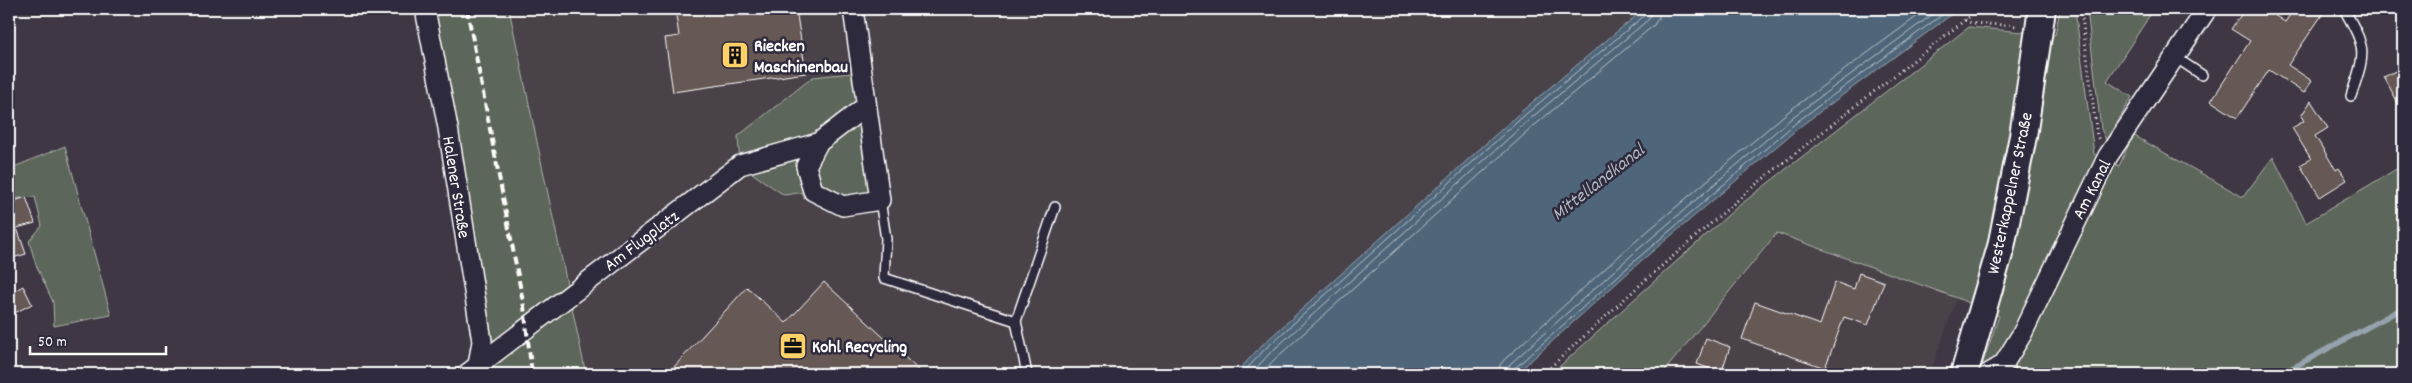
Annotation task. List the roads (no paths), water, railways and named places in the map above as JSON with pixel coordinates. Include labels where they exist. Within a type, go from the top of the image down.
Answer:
[{"type":"main road","name":"Westerkappelner Straße","points":[[1972,374],[2001,247],[2023,136],[2034,16]]},
{"type":"street","name":"Halener Straße","points":[[426,9],[448,128],[482,342],[474,371]]},
{"type":"street","points":[[853,9],[880,200]]},
{"type":"street","name":"Am Kanal","points":[[1972,374],[2003,365],[2022,334],[2108,156],[2207,9]]},
{"type":"street","name":"Am Flugplatz","points":[[474,371],[740,165],[818,143],[866,106]]},
{"type":"street","name":"Am Flugplatz","points":[[818,143],[806,166],[813,191],[843,206],[880,200]]},
{"type":"lane","points":[[2344,9],[2361,39],[2363,61],[2351,96]]},
{"type":"lane","points":[[2175,57],[2202,75]]},
{"type":"lane","points":[[880,200],[886,239],[884,278],[1016,321]]},
{"type":"lane","points":[[1027,374],[1016,321],[1055,207]]},
{"type":"water","name":"Mittellandkanal","points":[[1644,9],[1959,9],[1802,125],[1641,261],[1516,374],[1235,374],[1261,346],[1523,110]]},
{"type":"waterway","points":[[2281,374],[2403,308]]},
{"type":"railway","points":[[467,9],[524,307],[532,374]]},
{"type":"place","name":"Riecken Maschinenbau","points":[[735,55]]},
{"type":"place","name":"Kohl Recycling","points":[[793,346]]}]
